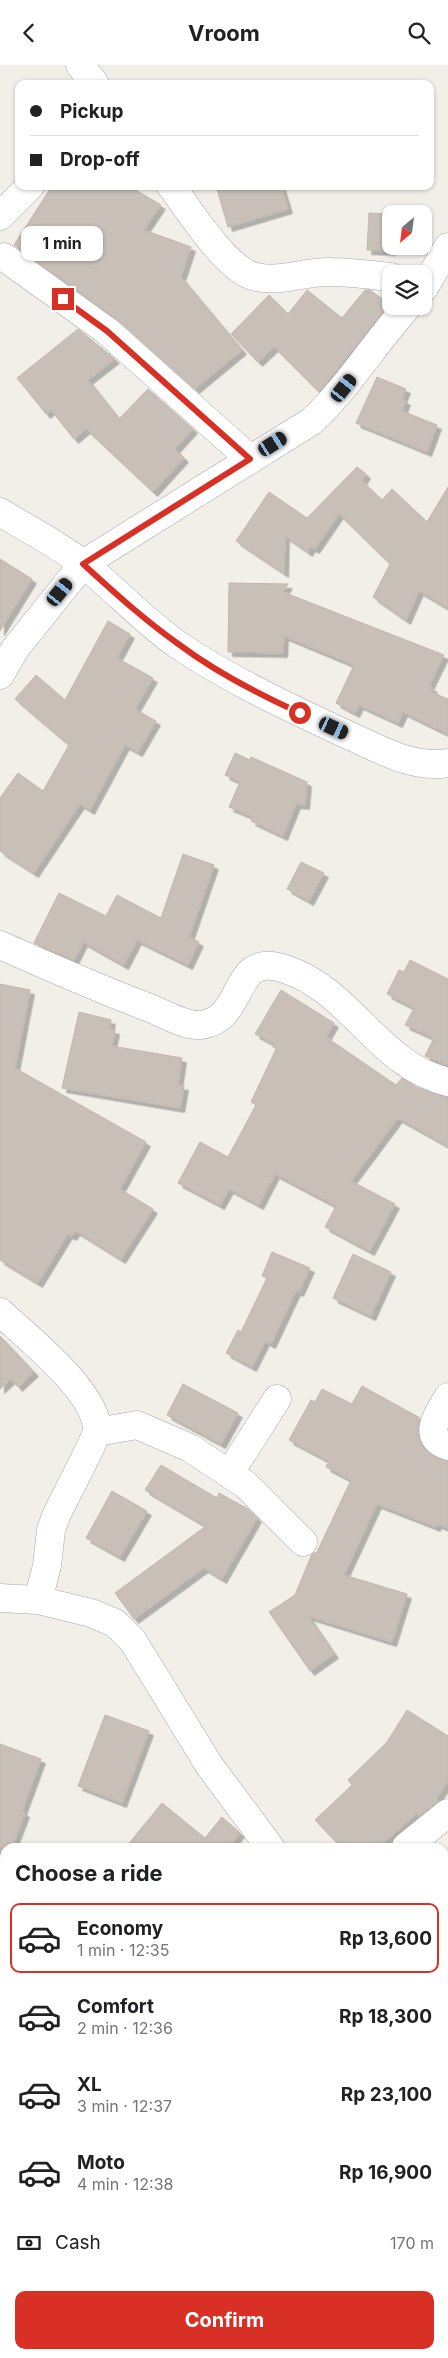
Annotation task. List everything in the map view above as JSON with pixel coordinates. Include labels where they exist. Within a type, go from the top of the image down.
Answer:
[{"type":"street","points":[[80,65],[92,80]]},
{"type":"street","points":[[0,216],[26,190]]},
{"type":"street","points":[[175,190],[222,252],[249,274],[267,280],[298,274],[330,272],[382,276]]},
{"type":"street","points":[[432,273],[448,247]]},
{"type":"street","points":[[4,257],[107,331],[250,459]]},
{"type":"street","points":[[0,675],[15,649],[83,564],[312,421],[335,399],[387,329],[400,315]]},
{"type":"street","points":[[0,512],[83,564],[127,605],[178,644],[224,673],[284,705],[400,759],[435,765],[448,763]]},
{"type":"street","points":[[0,945],[78,980],[198,1025],[220,1019],[227,1011],[246,975],[252,969],[266,966],[284,968],[308,980],[335,998],[376,1040],[402,1061],[420,1071],[448,1082]]},
{"type":"street","points":[[0,1312],[58,1366],[79,1390],[94,1411],[97,1432],[53,1523],[47,1566],[38,1600]]},
{"type":"street","points":[[448,1397],[433,1426],[434,1437],[438,1443],[448,1447]]},
{"type":"street","points":[[229,1474],[277,1399]]},
{"type":"street","points":[[97,1432],[137,1425],[190,1448],[246,1485],[303,1542]]},
{"type":"street","points":[[0,1598],[38,1600],[90,1613],[115,1623],[133,1641],[209,1765],[267,1843]]},
{"type":"street","points":[[411,1843],[448,1813]]},
{"type":"building","points":[[49,190],[136,190],[161,205],[144,230],[191,247],[181,277],[242,350],[195,389],[117,319],[14,245]]},
{"type":"building","points":[[217,190],[282,190],[288,209],[228,227]]},
{"type":"building","points":[[369,213],[382,214],[382,251],[367,250]]},
{"type":"building","points":[[307,290],[342,318],[365,290],[370,290],[382,299],[382,313],[319,392],[274,347],[258,362],[231,334],[269,295],[288,314]]},
{"type":"building","points":[[78,329],[115,359],[88,380],[119,419],[148,389],[193,429],[175,449],[184,458],[153,492],[86,429],[74,439],[51,410],[46,414],[17,378]]},
{"type":"building","points":[[377,377],[406,389],[402,399],[406,401],[402,411],[437,425],[427,452],[356,423]]},
{"type":"building","points":[[357,467],[366,474],[362,481],[382,500],[392,489],[427,522],[448,487],[448,608],[419,591],[406,620],[373,597],[390,564],[339,514],[315,549],[311,547],[308,552],[285,536],[284,573],[236,541],[269,492],[307,518]]},
{"type":"building","points":[[0,559],[32,579],[0,631]]},
{"type":"building","points":[[229,583],[288,584],[283,592],[444,655],[429,686],[433,688],[431,692],[448,699],[448,734],[403,712],[398,723],[359,705],[355,713],[336,703],[354,665],[284,636],[283,653],[228,652]]},
{"type":"building","points":[[108,621],[130,634],[117,658],[153,678],[135,709],[156,721],[138,752],[125,745],[90,810],[80,804],[34,873],[0,851],[0,798],[18,773],[43,791],[69,745],[15,699],[36,675],[65,700]]},
{"type":"building","points":[[235,753],[250,760],[251,757],[307,782],[305,805],[296,804],[283,836],[251,821],[253,817],[229,807],[240,782],[225,775]]},
{"type":"building","points":[[183,854],[214,865],[189,937],[199,942],[188,965],[137,940],[124,965],[83,942],[74,960],[34,943],[59,893],[106,916],[117,895],[161,918]]},
{"type":"building","points":[[301,862],[324,873],[309,901],[287,889]]},
{"type":"building","points":[[410,960],[448,979],[448,1065],[425,1056],[434,1038],[405,1025],[414,1008],[387,994],[399,970],[404,972]]},
{"type":"building","points":[[0,984],[30,990],[15,1068],[146,1142],[120,1189],[153,1209],[121,1259],[76,1231],[72,1236],[68,1234],[38,1283],[0,1260]]},
{"type":"building","points":[[281,990],[334,1023],[326,1037],[396,1085],[402,1078],[418,1088],[448,1097],[448,1146],[398,1118],[351,1181],[395,1204],[370,1251],[325,1227],[336,1206],[275,1174],[259,1205],[229,1189],[220,1205],[178,1183],[200,1142],[228,1157],[256,1105],[251,1102],[276,1049],[273,1047],[274,1044],[255,1034]]},
{"type":"building","points":[[79,1012],[111,1020],[109,1029],[115,1030],[112,1046],[182,1058],[178,1085],[184,1086],[180,1108],[62,1088]]},
{"type":"building","points":[[272,1252],[310,1268],[299,1292],[296,1291],[271,1344],[265,1341],[252,1367],[226,1353],[238,1330],[241,1332],[267,1278],[262,1276]]},
{"type":"building","points":[[353,1254],[391,1272],[371,1316],[333,1298]]},
{"type":"building","points":[[0,1336],[34,1372],[18,1387],[11,1379],[0,1389]]},
{"type":"building","points":[[183,1384],[238,1413],[221,1444],[167,1415]]},
{"type":"building","points":[[362,1386],[420,1418],[418,1435],[423,1447],[433,1456],[448,1461],[448,1528],[437,1524],[436,1527],[377,1504],[344,1575],[407,1594],[392,1642],[308,1616],[334,1654],[310,1671],[269,1612],[295,1595],[312,1554],[317,1552],[351,1480],[326,1467],[329,1461],[289,1440],[311,1400],[315,1402],[322,1389],[352,1404]]},
{"type":"building","points":[[161,1465],[217,1498],[219,1493],[248,1509],[257,1518],[222,1579],[204,1568],[134,1619],[115,1593],[206,1526],[145,1490]]},
{"type":"building","points":[[112,1491],[147,1511],[120,1557],[86,1538]]},
{"type":"building","points":[[407,1710],[448,1736],[448,1781],[437,1798],[439,1800],[419,1816],[416,1814],[383,1843],[337,1843],[315,1820],[352,1785],[348,1780],[387,1742]]},
{"type":"building","points":[[105,1715],[149,1731],[122,1803],[78,1786]]},
{"type":"building","points":[[0,1744],[41,1759],[22,1811],[25,1813],[14,1843],[0,1843]]},
{"type":"building","points":[[162,1803],[205,1838],[222,1817],[240,1833],[232,1843],[129,1843]]},
{"type":"route","points":[[63,299],[107,331],[155,372],[250,459],[83,564],[127,605],[178,644],[224,673],[300,713]]}]
